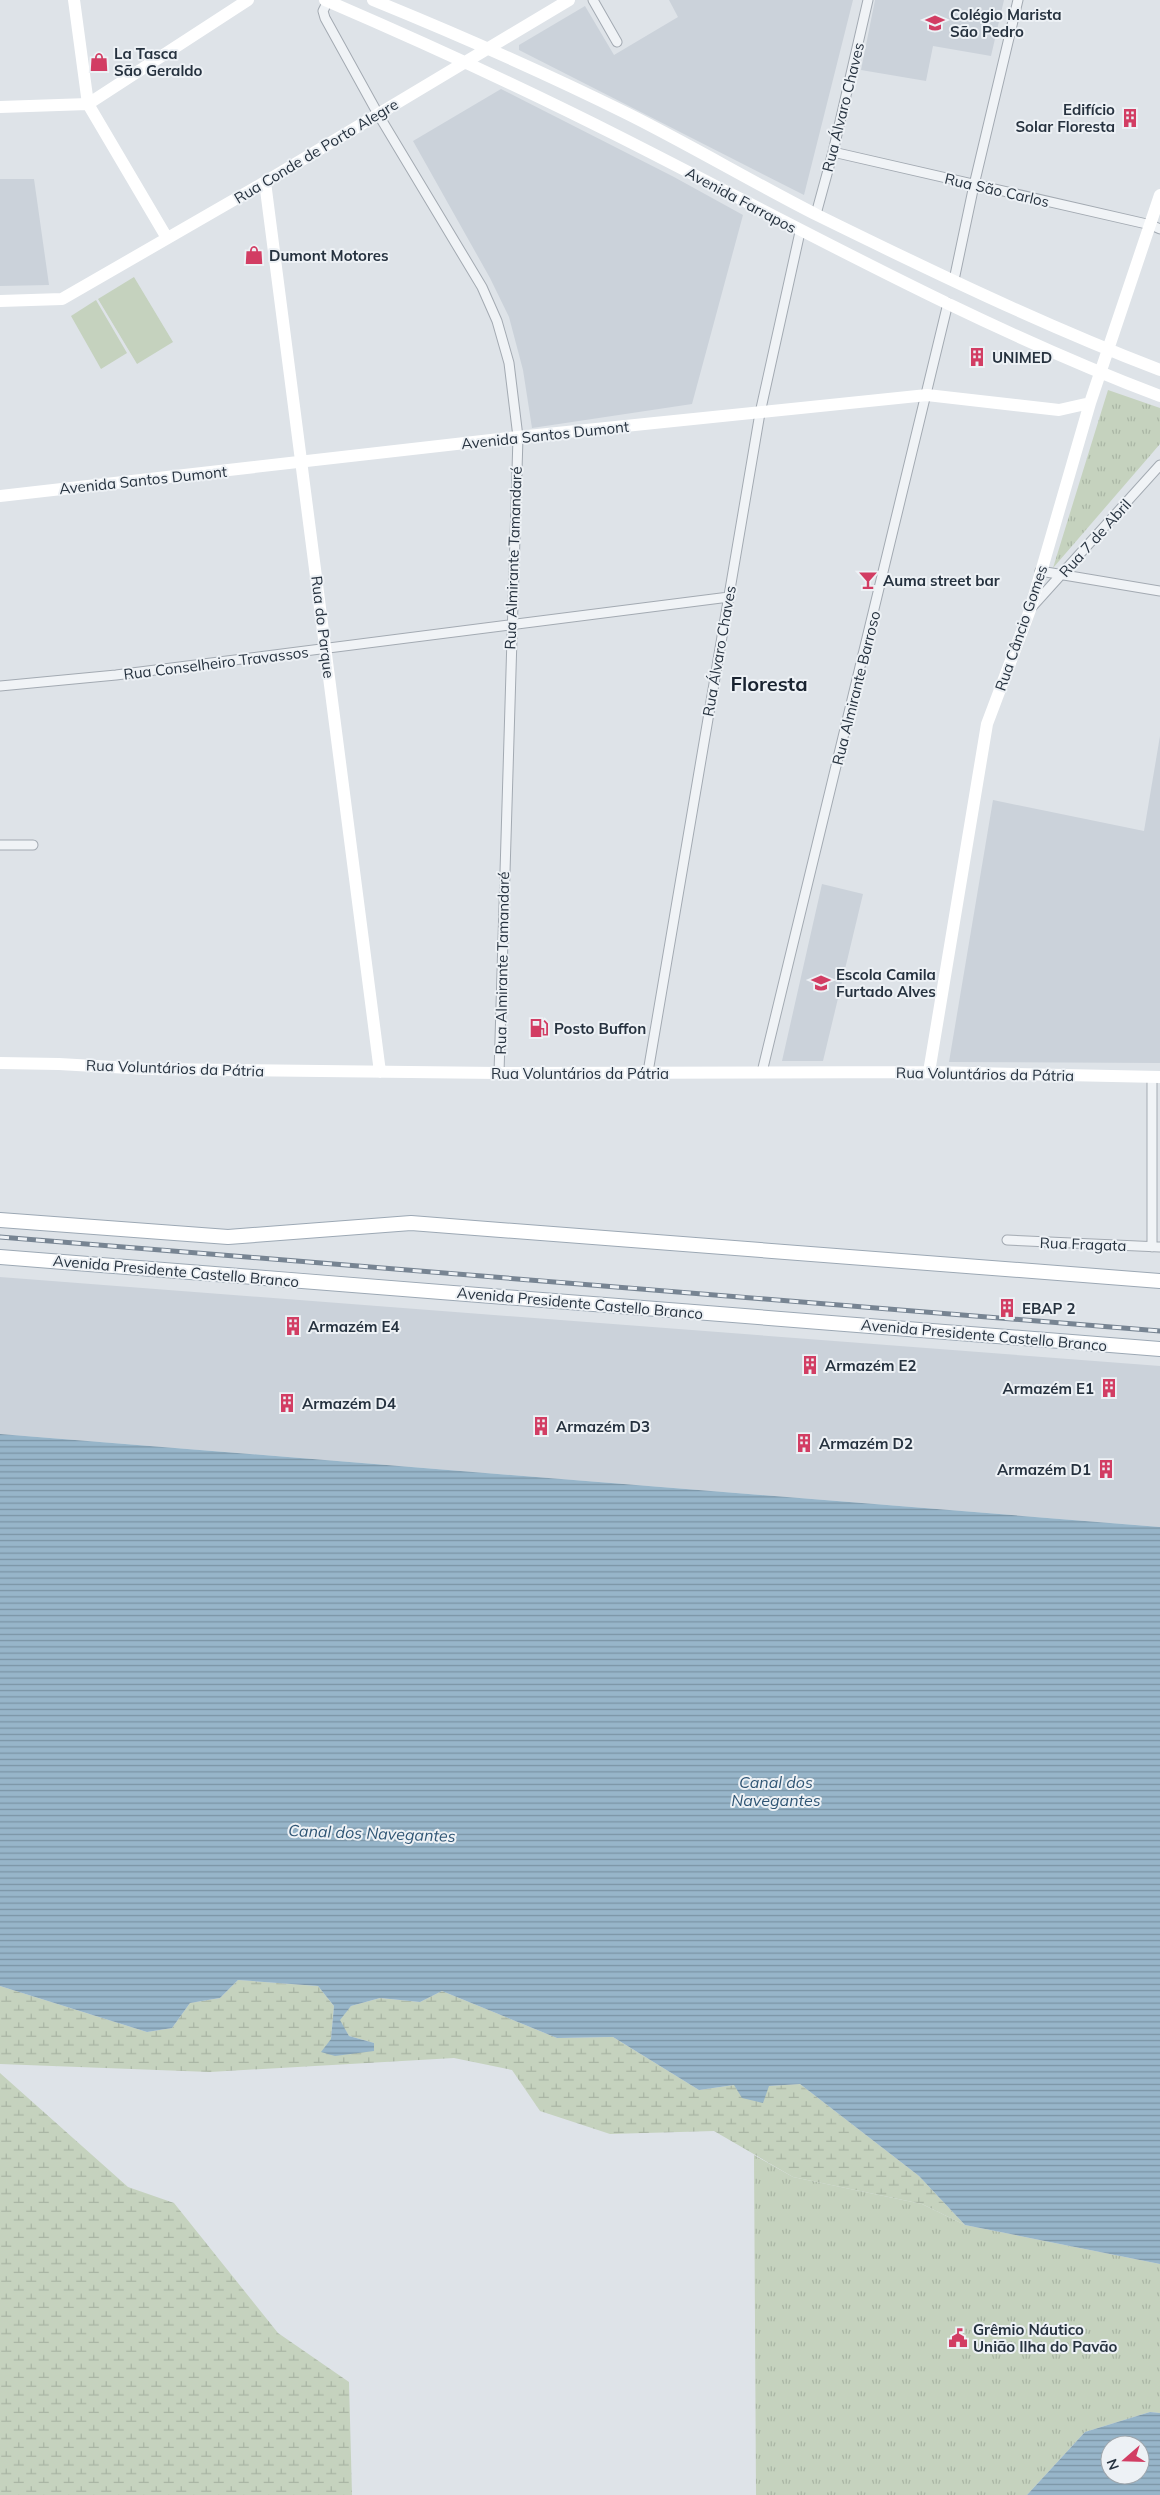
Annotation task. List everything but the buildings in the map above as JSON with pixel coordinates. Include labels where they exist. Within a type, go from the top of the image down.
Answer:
[{"type":"main road","points":[[0,1220],[228,1238],[411,1223],[1160,1281]]},
{"type":"main road","name":"Avenida Presidente Castello Branco","points":[[0,1257],[1160,1349]]},
{"type":"street","points":[[74,0],[88,104],[168,238]]},
{"type":"street","points":[[0,107],[88,104],[248,0]]},
{"type":"street","name":"Avenida Farrapos","points":[[373,0],[486,48],[628,114],[816,214],[954,280],[1110,350],[1160,370]]},
{"type":"street","name":"Rua Conde de Porto Alegre","points":[[0,301],[62,299],[265,182],[569,0]]},
{"type":"street","points":[[593,0],[617,42]]},
{"type":"street","name":"Rua Álvaro Chaves","points":[[816,214],[833,152],[868,0]]},
{"type":"street","points":[[954,280],[974,185],[1018,0]]},
{"type":"street","name":"Avenida Farrapos","points":[[326,1],[464,62],[619,137],[800,232],[948,303],[1100,374],[1160,396]]},
{"type":"street","name":"Rua Almirante Tamandaré","points":[[326,1],[323,11],[324,18],[378,114],[482,287],[497,320],[509,363],[518,437],[510,626],[499,1073]]},
{"type":"street","name":"Rua São Carlos","points":[[833,152],[1156,227]]},
{"type":"street","name":"Rua do Parque","points":[[265,182],[380,1072]]},
{"type":"street","name":"Rua Câncio Gomes","points":[[929,1072],[987,724],[1030,610],[1090,403],[1156,227],[1160,195]]},
{"type":"street","name":"Rua Álvaro Chaves","points":[[648,1072],[760,413],[800,232]]},
{"type":"street","name":"Rua Almirante Barroso","points":[[762,1072],[948,303]]},
{"type":"street","name":"Avenida Santos Dumont","points":[[0,496],[518,437],[927,395],[1059,410],[1090,403]]},
{"type":"street","name":"Rua 7 de Abril","points":[[1030,610],[1160,465]]},
{"type":"street","points":[[1040,571],[1160,591]]},
{"type":"street","name":"Rua Conselheiro Travassos","points":[[0,686],[61,682],[729,597]]},
{"type":"street","points":[[0,845],[33,845]]},
{"type":"street","name":"Rua Voluntários da Pátria","points":[[0,1063],[59,1064],[147,1070],[499,1073],[929,1072],[1156,1078]]},
{"type":"street","points":[[1156,1078],[1156,1247]]},
{"type":"street","name":"Rua Fragata","points":[[1007,1240],[1156,1247]]},
{"type":"shaded area","points":[[669,0],[853,0],[804,195],[519,50],[519,45],[585,6],[614,55],[678,17]]},
{"type":"shaded area","name":"Colégio Marista São Pedro","points":[[875,0],[1004,0],[991,56],[933,46],[926,81],[861,70]]},
{"type":"shaded area","points":[[501,89],[674,177],[743,215],[692,404],[532,428],[523,370],[509,317],[490,278],[413,141]]},
{"type":"shaded area","points":[[0,179],[34,179],[49,285],[0,286]]},
{"type":"shaded area","points":[[1160,736],[1160,1063],[949,1062],[993,800],[1144,831]]},
{"type":"shaded area","name":"Escola Camila Furtado Alves","points":[[822,884],[863,894],[823,1061],[782,1061]]},
{"type":"shaded area","points":[[0,1277],[1160,1366],[1160,1527],[0,1434]]},
{"type":"green space","points":[[134,277],[173,342],[137,364],[98,299]]},
{"type":"green space","points":[[96,300],[127,353],[101,369],[71,316]]},
{"type":"green space","points":[[1108,390],[1160,408],[1160,444],[1053,568]]},
{"type":"green space","points":[[238,1980],[318,1986],[334,2006],[331,2039],[374,2043],[349,2036],[339,2020],[351,2006],[380,1998],[420,2002],[442,1991],[557,2038],[613,2037],[699,2090],[734,2085],[769,2086],[800,2084],[919,2176],[965,2225],[922,2204],[793,2177],[714,2131],[610,2134],[540,2111],[512,2070],[454,2058],[210,2072],[0,2064],[0,1986],[147,2032],[172,2028],[190,2003],[220,1998]]},
{"type":"green space","points":[[0,2073],[128,2187],[174,2203],[278,2333],[349,2382],[352,2495],[0,2495]]},
{"type":"green space","name":"Grêmio Náutico União Ilha do Pavão","points":[[754,2155],[793,2177],[922,2204],[965,2225],[1160,2264],[1160,2413],[1150,2412],[1085,2432],[1027,2495],[756,2495]]},
{"type":"water","name":"Canal dos Navegantes","points":[[0,1434],[1160,1527],[1160,2264],[965,2225],[919,2176],[800,2084],[769,2086],[763,2103],[742,2098],[734,2085],[699,2090],[613,2037],[557,2038],[442,1991],[420,2002],[380,1998],[351,2006],[340,2020],[349,2036],[374,2043],[374,2051],[335,2056],[321,2052],[331,2039],[334,2006],[318,1986],[238,1980],[220,1998],[190,2003],[172,2028],[147,2032],[0,1986]]},
{"type":"water","points":[[1150,2412],[1160,2413],[1160,2495],[1027,2495],[1085,2432]]},
{"type":"railway","points":[[0,1237],[1160,1331]]},
{"type":"place","name":"Colégio Marista São Pedro","points":[[935,23]]},
{"type":"place","name":"La Tasca São Geraldo","points":[[99,62]]},
{"type":"place","name":"Edifício Solar Floresta","points":[[1130,118]]},
{"type":"place","name":"Dumont Motores","points":[[254,255]]},
{"type":"place","name":"UNIMED","points":[[977,357]]},
{"type":"place","name":"Auma street bar","points":[[868,580]]},
{"type":"place","name":"Escola Camila Furtado Alves","points":[[821,983]]},
{"type":"place","name":"Posto Buffon","points":[[539,1028]]},
{"type":"place","name":"EBAP 2","points":[[1007,1308]]},
{"type":"place","name":"Armazém E4","points":[[293,1326]]},
{"type":"place","name":"Armazém E2","points":[[810,1365]]},
{"type":"place","name":"Armazém E1","points":[[1109,1388]]},
{"type":"place","name":"Armazém D4","points":[[287,1403]]},
{"type":"place","name":"Armazém D3","points":[[541,1426]]},
{"type":"place","name":"Armazém D2","points":[[804,1443]]},
{"type":"place","name":"Armazém D1","points":[[1106,1469]]},
{"type":"place","name":"Grêmio Náutico União Ilha do Pavão","points":[[958,2338]]},
{"type":"district","name":"Floresta","points":[[769,683]]}]
